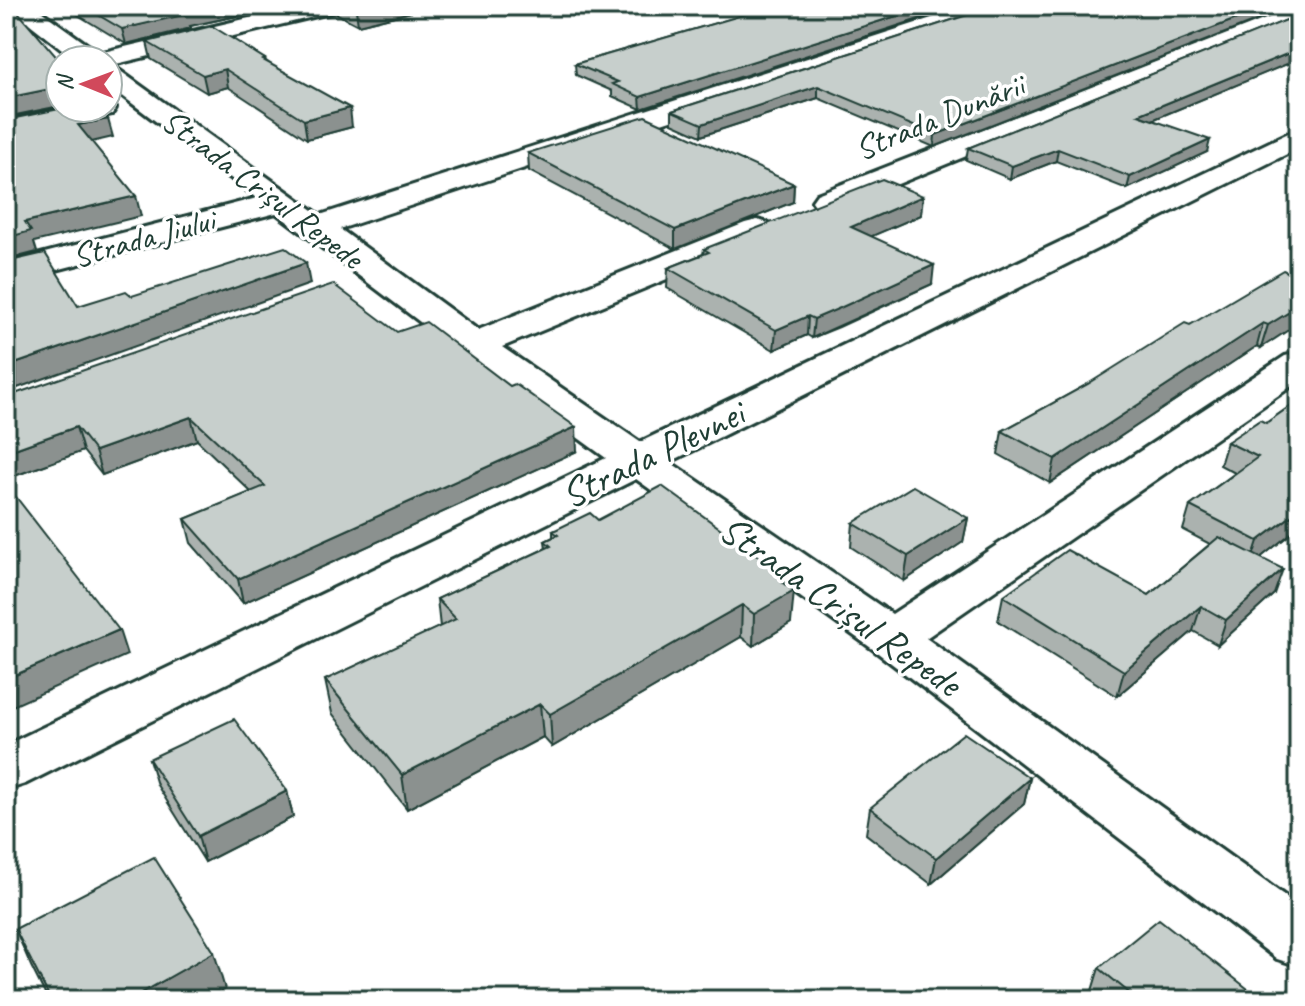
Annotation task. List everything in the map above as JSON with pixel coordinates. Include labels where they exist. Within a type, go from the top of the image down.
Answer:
[{"type":"street","points":[[19,6],[70,44]]},
{"type":"street","points":[[124,54],[295,10],[330,6]]},
{"type":"street","points":[[314,227],[993,6]]},
{"type":"street","name":"Strada Dunării","points":[[807,210],[1299,12]]},
{"type":"street","points":[[6,31],[43,24]]},
{"type":"street","name":"Strada Crișul Repede","points":[[124,84],[474,345],[635,461],[892,638],[1299,940]]},
{"type":"street","points":[[124,103],[144,99]]},
{"type":"street","points":[[6,129],[44,121]]},
{"type":"street","name":"Strada Plevnei","points":[[6,769],[1299,137]]},
{"type":"street","name":"Strada Jiului","points":[[6,273],[280,202]]},
{"type":"street","points":[[474,345],[778,222]]},
{"type":"street","name":"Strada Crișul Repede","points":[[336,290],[379,275]]},
{"type":"street","points":[[892,638],[1299,364]]},
{"type":"building","points":[[6,6],[13,6],[45,44],[44,90],[6,98]]},
{"type":"building","points":[[83,6],[216,6],[122,29]]},
{"type":"building","points":[[347,6],[375,6],[356,10]]},
{"type":"building","points":[[774,6],[928,6],[640,97],[612,84],[618,82],[575,64]]},
{"type":"building","points":[[995,6],[1270,6],[935,135],[818,86],[702,124],[672,111]]},
{"type":"building","points":[[1299,15],[1299,49],[1138,115],[1210,140],[1130,177],[1058,149],[1012,166],[968,148]]},
{"type":"building","points":[[212,26],[263,60],[350,108],[304,120],[225,69],[203,75],[147,42]]},
{"type":"building","points":[[44,112],[44,124],[83,124],[78,125],[136,196],[25,222],[31,231],[6,238],[6,120]]},
{"type":"building","points":[[645,116],[794,184],[675,230],[528,153]]},
{"type":"building","points":[[882,179],[923,196],[851,227],[934,265],[814,319],[808,316],[776,330],[668,268],[709,252],[704,249]]},
{"type":"building","points":[[285,247],[306,263],[6,367],[6,262],[45,253],[78,306],[126,291],[132,296]]},
{"type":"building","points":[[1283,270],[1299,277],[1299,306],[1268,325],[1263,323],[1055,459],[1002,431],[1088,384],[1185,323],[1190,325]]},
{"type":"building","points":[[333,284],[397,332],[426,322],[510,386],[515,384],[576,427],[238,579],[185,519],[265,486],[191,417],[95,451],[76,427],[6,452],[6,397]]},
{"type":"building","points":[[1299,400],[1299,510],[1258,541],[1190,506],[1258,457],[1227,442],[1260,420],[1266,423]]},
{"type":"building","points":[[6,484],[119,630],[6,679]]},
{"type":"building","points":[[662,486],[790,579],[783,583],[794,591],[754,614],[742,605],[550,714],[540,704],[402,775],[325,680],[456,619],[437,599],[551,546],[545,541],[558,535],[553,531],[590,513],[598,520]]},
{"type":"building","points":[[913,486],[968,518],[908,556],[853,523]]},
{"type":"building","points":[[1219,537],[1283,569],[1226,620],[1201,606],[1124,671],[1003,596],[1067,550],[1149,595]]},
{"type":"building","points":[[234,719],[287,791],[198,836],[149,759]]},
{"type":"building","points":[[964,733],[1030,778],[936,858],[870,808]]},
{"type":"building","points":[[154,857],[214,952],[129,1000],[51,1000],[15,929]]},
{"type":"building","points":[[1159,919],[1262,1000],[1138,1000],[1099,968]]}]
